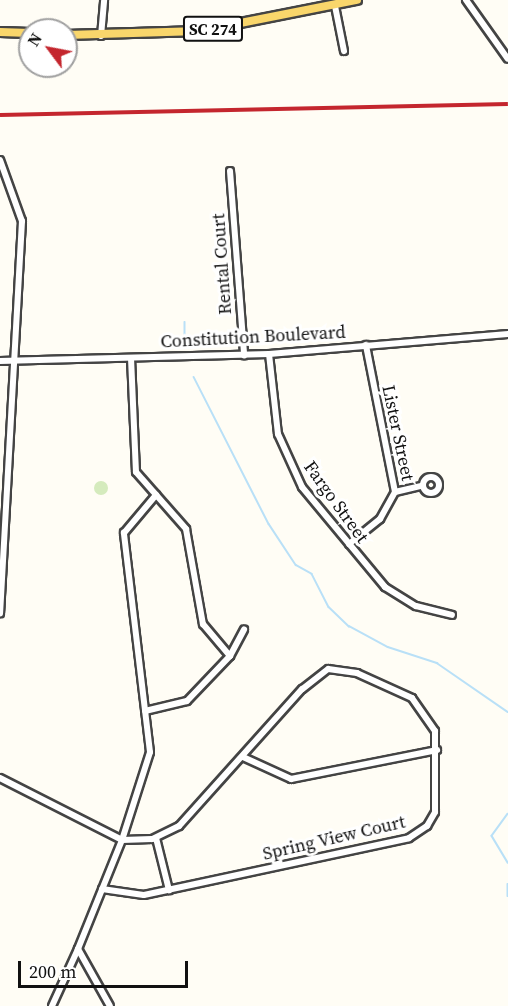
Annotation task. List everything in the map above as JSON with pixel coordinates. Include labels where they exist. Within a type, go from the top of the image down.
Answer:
[{"type":"main road","name":"SC 274","points":[[78,35],[200,31],[357,0]]},
{"type":"main road","points":[[0,32],[18,33]]},
{"type":"street","points":[[101,36],[104,0]]},
{"type":"street","points":[[466,0],[508,59]]},
{"type":"street","points":[[334,6],[344,51]]},
{"type":"street","points":[[0,160],[22,221],[0,613]]},
{"type":"street","name":"Rental Court","points":[[230,171],[244,355]]},
{"type":"street","name":"Constitution Boulevard","points":[[0,361],[269,354],[508,334]]},
{"type":"street","name":"Lister Street","points":[[349,544],[380,519],[395,492],[366,345]]},
{"type":"street","name":"Fargo Street","points":[[269,354],[284,453],[302,487],[393,593],[452,615]]},
{"type":"street","points":[[130,358],[132,458],[136,472],[186,529],[203,624],[230,656]]},
{"type":"street","points":[[395,492],[422,486]]},
{"type":"street","points":[[52,1006],[78,949],[149,769],[145,711],[124,533],[156,495]]},
{"type":"street","points":[[145,711],[187,701],[230,656],[244,630]]},
{"type":"street","name":"Spring View Court","points":[[102,889],[136,895],[169,890],[418,834],[435,812],[437,750],[435,731],[412,698],[342,668],[316,675],[179,826],[156,838],[122,840]]},
{"type":"street","points":[[243,757],[291,779],[437,750]]},
{"type":"street","points":[[0,778],[122,840]]},
{"type":"street","points":[[156,838],[169,890]]},
{"type":"street","points":[[78,949],[110,1006]]},
{"type":"green space","points":[[101,481],[106,483],[108,488],[106,493],[101,495],[96,493],[94,488],[96,483]]},
{"type":"waterway","points":[[185,322],[185,339]]},
{"type":"waterway","points":[[194,377],[269,524],[296,565],[312,574],[329,607],[349,626],[388,647],[437,663],[508,712]]},
{"type":"waterway","points":[[508,814],[492,836],[508,863]]},
{"type":"waterway","points":[[508,884],[508,896]]},
{"type":"railway","points":[[0,115],[508,104]]}]
